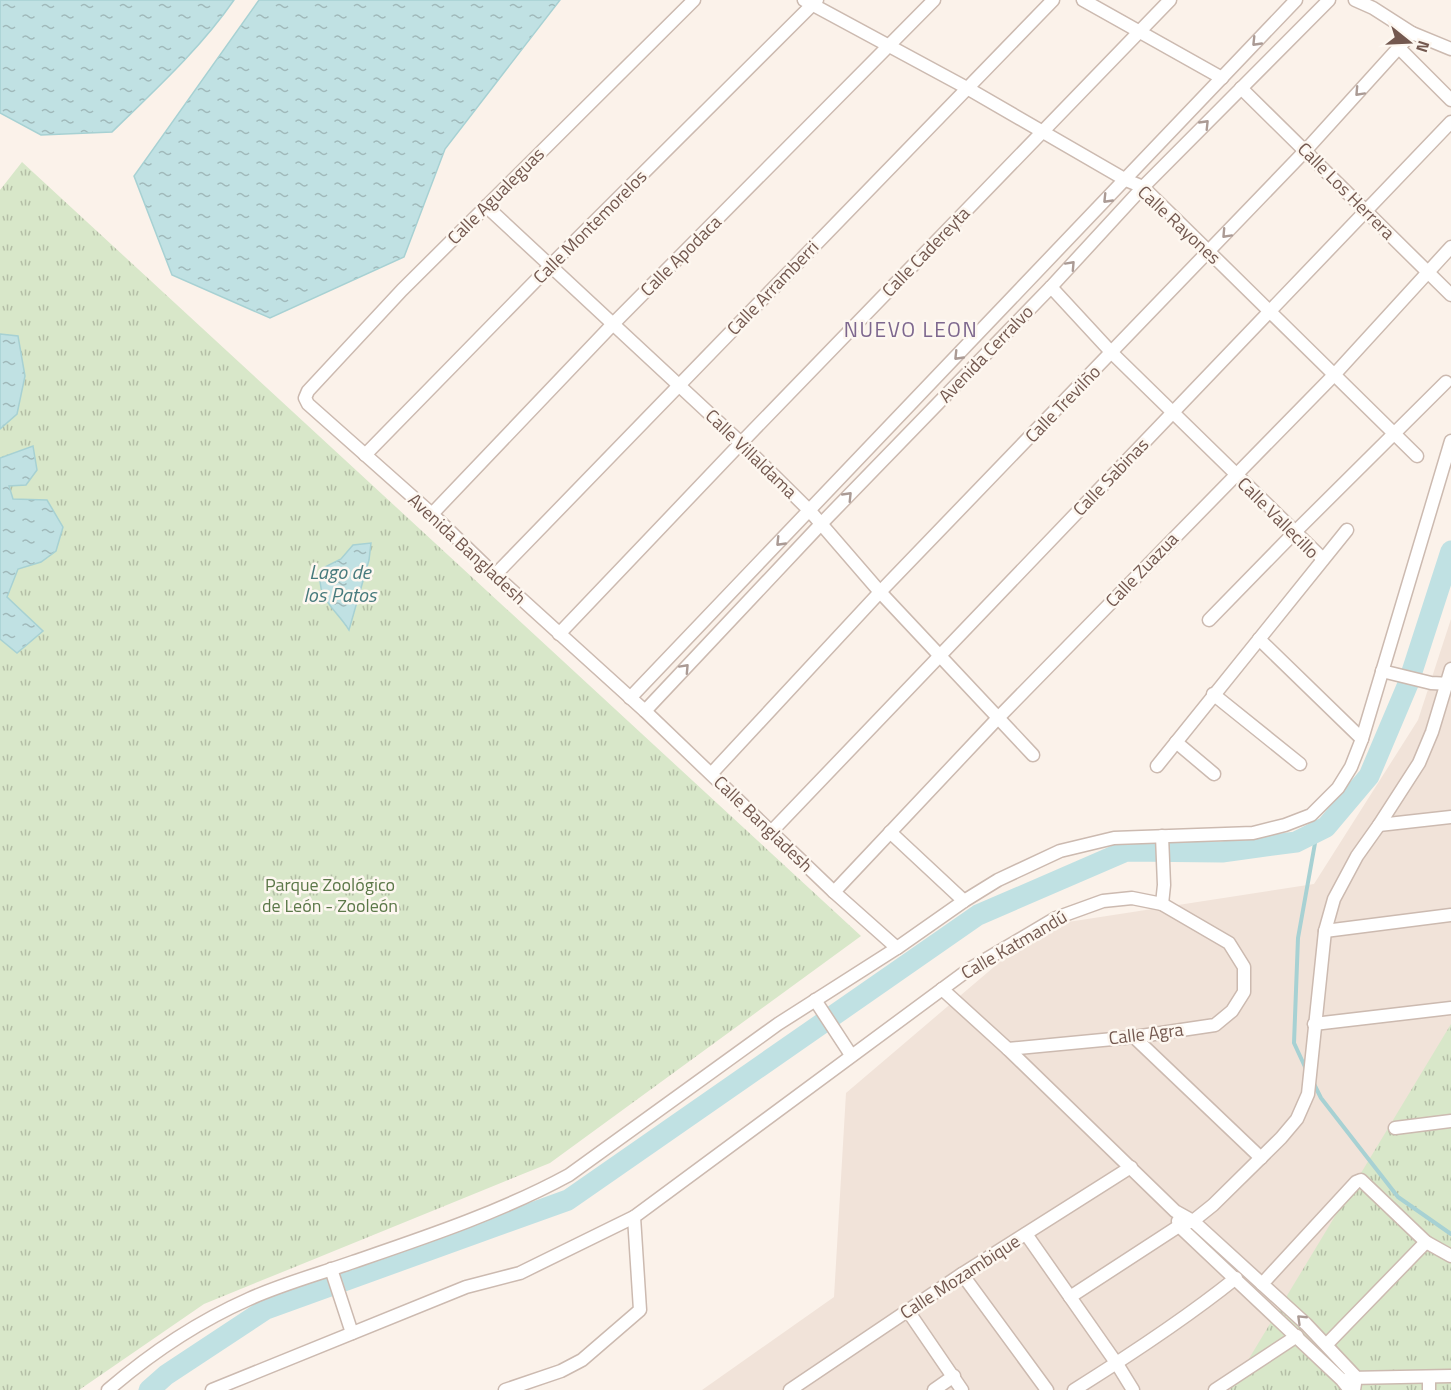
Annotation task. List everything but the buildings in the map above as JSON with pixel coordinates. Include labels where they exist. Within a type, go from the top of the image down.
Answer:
[{"type":"street","name":"Calle Agualeguas","points":[[305,398],[308,391],[365,327],[694,0]]},
{"type":"street","name":"Calle Apodaca","points":[[432,514],[613,324],[934,0]]},
{"type":"street","name":"Calle Arramberri","points":[[495,576],[1053,0]]},
{"type":"street","points":[[1083,0],[1222,78]]},
{"type":"street","name":"Calle Cadereyta","points":[[559,634],[1170,0]]},
{"type":"street","name":"Avenida Cerralvo","points":[[630,698],[1296,0]]},
{"type":"street","name":"Avenida Cerralvo","points":[[645,711],[1143,188],[1329,0]]},
{"type":"street","points":[[1355,0],[1377,4],[1412,33],[1451,49]]},
{"type":"street","name":"Calle Rayones","points":[[811,2],[1143,188],[1417,456]]},
{"type":"street","name":"Calle Montemorelos","points":[[366,455],[811,2]]},
{"type":"street","name":"Calle Trevilño","points":[[712,773],[880,592],[1306,150],[1412,33]]},
{"type":"street","points":[[1399,48],[1451,100]]},
{"type":"street","name":"Calle Los Herrera","points":[[1240,88],[1306,150],[1451,295]]},
{"type":"street","name":"Calle Sabinas","points":[[772,831],[1451,122]]},
{"type":"street","name":"Calle Villaldama","points":[[486,206],[741,443],[810,511],[880,592],[1033,755]]},
{"type":"street","name":"Calle Zuazua","points":[[834,892],[997,719],[1334,375],[1451,247]]},
{"type":"street","name":"Calle Vallecillo","points":[[1051,287],[1112,353],[1234,475],[1323,559],[1157,766]]},
{"type":"street","points":[[1209,620],[1446,382]]},
{"type":"street","name":"Avenida Bangladesh","points":[[305,398],[308,404],[432,514],[495,576],[630,698]]},
{"type":"street","points":[[108,1390],[138,1365],[188,1330],[250,1298],[438,1233],[549,1186],[569,1175],[778,1024],[818,1006],[964,901],[998,880],[1060,851],[1114,838],[1162,840],[1253,833],[1285,825],[1311,815],[1338,788],[1351,767],[1388,672],[1451,441]]},
{"type":"street","points":[[1323,559],[1347,530]]},
{"type":"street","points":[[1258,639],[1362,739]]},
{"type":"street","points":[[1071,1297],[1179,1226],[1193,1221],[1213,1205],[1261,1158],[1297,1119],[1308,1094],[1325,931],[1334,898],[1357,856],[1380,825],[1419,763],[1449,684],[1451,669]]},
{"type":"street","points":[[1388,672],[1431,683],[1449,684]]},
{"type":"street","points":[[1214,694],[1300,764]]},
{"type":"street","name":"Calle Bangladesh","points":[[630,698],[712,773],[834,892],[897,948]]},
{"type":"street","points":[[1176,742],[1214,774]]},
{"type":"street","points":[[1380,825],[1451,818]]},
{"type":"street","points":[[890,832],[964,901]]},
{"type":"street","points":[[1162,840],[1164,885],[1162,904]]},
{"type":"street","name":"Calle Katmandú","points":[[212,1390],[350,1329],[466,1287],[520,1273],[634,1217],[848,1049],[968,970],[1056,918],[1103,902],[1132,898],[1162,904],[1229,943],[1244,967]]},
{"type":"street","points":[[1325,931],[1451,915]]},
{"type":"street","name":"Calle Agra","points":[[1008,1049],[1134,1037],[1215,1025],[1232,1011],[1244,992],[1244,967]]},
{"type":"street","points":[[942,989],[1008,1049],[1175,1211],[1193,1221],[1327,1344],[1356,1377]]},
{"type":"street","points":[[818,1006],[848,1049]]},
{"type":"street","points":[[1314,1024],[1451,1008]]},
{"type":"street","points":[[1134,1037],[1261,1158]]},
{"type":"street","points":[[1395,1128],[1451,1121]]},
{"type":"street","name":"Calle Mozambique","points":[[790,1390],[962,1274],[1080,1197],[1131,1167]]},
{"type":"street","points":[[1262,1284],[1356,1182],[1361,1180],[1426,1242],[1451,1256]]},
{"type":"street","points":[[1175,1211],[1179,1226],[1352,1390],[1356,1377]]},
{"type":"street","points":[[505,1390],[561,1371],[582,1360],[640,1310],[634,1217]]},
{"type":"street","points":[[1026,1234],[1133,1390]]},
{"type":"street","points":[[1327,1344],[1426,1242]]},
{"type":"street","points":[[331,1269],[350,1329]]},
{"type":"street","points":[[962,1274],[1047,1390]]},
{"type":"street","points":[[1074,1390],[1117,1364],[1205,1303],[1236,1278]]},
{"type":"street","points":[[908,1311],[962,1390]]},
{"type":"street","points":[[1215,1390],[1297,1336]]},
{"type":"street","points":[[934,1390],[954,1376]]},
{"type":"street","points":[[1342,1380],[1356,1377],[1451,1376]]},
{"type":"street","points":[[1429,1377],[1429,1390]]},
{"type":"shaded area","points":[[1451,619],[1451,1390],[702,1390],[834,1297],[846,1093],[1042,926],[1314,884],[1418,720]]},
{"type":"green space","name":"Parque Zoológico de León - Zooleón","points":[[22,162],[861,936],[550,1163],[204,1304],[79,1390],[0,1390],[0,190]]},
{"type":"green space","points":[[1451,1024],[1451,1390],[1230,1390]]},
{"type":"water","points":[[0,0],[234,0],[192,52],[112,132],[41,135],[0,113]]},
{"type":"water","points":[[259,0],[560,0],[445,149],[404,257],[270,318],[172,275],[134,176]]},
{"type":"water","points":[[0,334],[18,336],[25,376],[17,414],[0,429]]},
{"type":"water","points":[[33,446],[37,470],[26,485],[9,486],[13,499],[47,500],[63,527],[56,551],[41,562],[18,569],[7,597],[43,631],[17,653],[0,639],[0,458]]},
{"type":"water","name":"Lago de los Patos","points":[[371,543],[369,560],[349,630],[324,595],[321,588],[321,569],[341,559],[353,545]]},
{"type":"waterway","points":[[149,1390],[166,1375],[266,1309],[568,1200],[978,915],[1126,851],[1222,852],[1296,842],[1326,827],[1369,776],[1408,684],[1451,551]]},
{"type":"waterway","points":[[1306,1069],[1294,1043],[1298,938],[1317,832]]},
{"type":"waterway","points":[[1314,1084],[1321,1098],[1398,1197],[1451,1234]]},
{"type":"district","name":"NUEVO LEON","points":[[911,330]]}]
